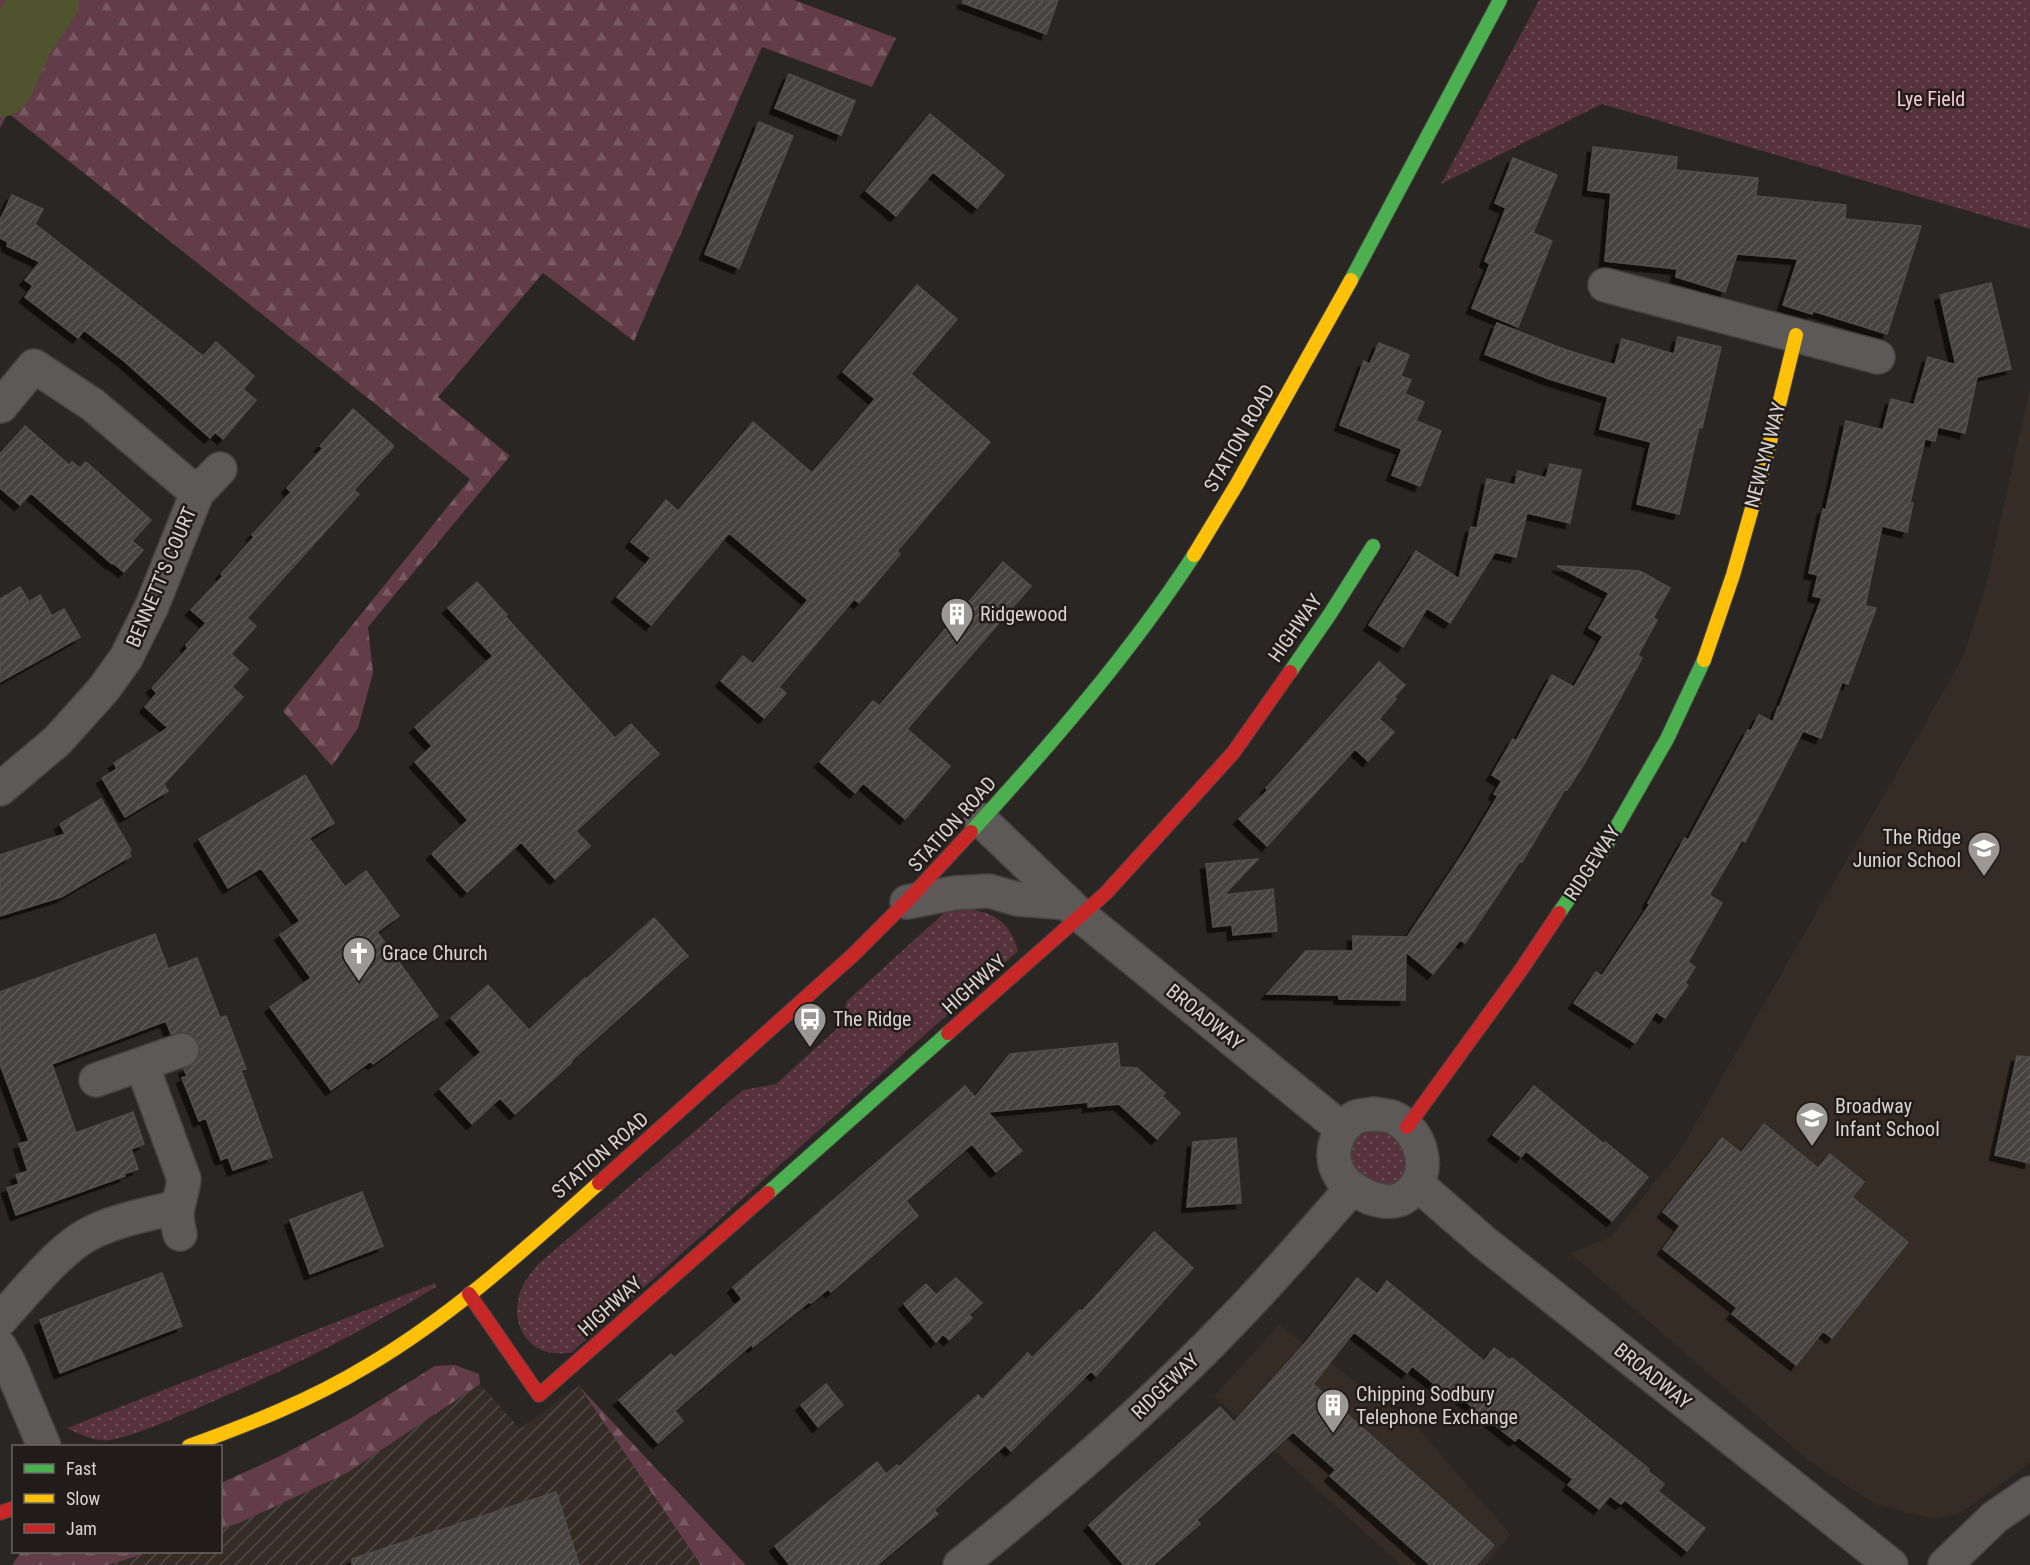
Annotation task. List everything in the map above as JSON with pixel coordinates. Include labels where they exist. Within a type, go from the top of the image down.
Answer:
[{"type":"street","name":"STATION ROAD","points":[[192,1445],[235,1431],[308,1398],[366,1367],[421,1332],[469,1294],[783,1019],[907,902],[1041,754],[1128,650],[1174,586],[1260,443],[1343,294],[1426,144],[1500,0]]},
{"type":"street","points":[[1605,285],[1878,357]]},
{"type":"street","name":"NEWLYN WAY","points":[[1733,575],[1764,466],[1796,335]]},
{"type":"street","name":"BENNETT'S COURT","points":[[1,406],[34,366],[93,405],[197,493]]},
{"type":"street","name":"BENNETT'S COURT","points":[[0,789],[57,741],[103,690],[126,658],[152,606],[197,493],[220,469]]},
{"type":"street","name":"HIGHWAY","points":[[469,1294],[539,1395],[1074,909],[1106,893],[1233,753],[1330,614],[1373,546]]},
{"type":"street","name":"RIDGEWAY","points":[[1407,1128],[1521,970],[1608,842],[1667,738],[1707,654],[1733,575]]},
{"type":"street","name":"BROADWAY","points":[[981,820],[1074,909],[1342,1130]]},
{"type":"street","points":[[907,902],[954,892],[989,891],[1017,899],[1074,909]]},
{"type":"street","points":[[96,1080],[182,1050]]},
{"type":"street","points":[[0,1320],[63,1252],[86,1235],[116,1223],[178,1220],[184,1179],[142,1065]]},
{"type":"street","points":[[1374,1114],[1392,1117],[1407,1128],[1419,1143],[1424,1162],[1417,1184],[1405,1197],[1388,1201],[1372,1199],[1352,1188],[1341,1177],[1334,1160],[1334,1145],[1342,1130],[1357,1117],[1374,1114]]},
{"type":"street","name":"BROADWAY","points":[[1417,1184],[1485,1243],[1892,1565]]},
{"type":"street","name":"RIDGEWAY","points":[[960,1565],[1044,1497],[1144,1407],[1234,1320],[1352,1188]]},
{"type":"street","points":[[0,1347],[45,1445]]},
{"type":"street","points":[[1945,1565],[1995,1517],[2030,1493]]},
{"type":"shaded area","name":"Broadway Infant School","points":[[2030,388],[2030,1463],[1959,1514],[1933,1519],[1875,1504],[1808,1460],[1570,1253],[1611,1237],[1681,1149],[1963,657],[1986,586]]},
{"type":"shaded area","points":[[1279,1325],[1416,1426],[1511,1535],[1485,1565],[1401,1565],[1214,1396]]},
{"type":"shaded area","points":[[480,1384],[520,1429],[579,1386],[701,1565],[108,1565],[147,1553],[222,1553],[222,1529],[347,1473]]},
{"type":"green space","points":[[0,0],[794,0],[896,38],[872,87],[762,47],[634,341],[543,273],[438,397],[510,456],[368,627],[373,673],[358,728],[332,766],[283,711],[470,479],[8,113],[0,128]]},
{"type":"green space","name":"Lye Field","points":[[1539,0],[2030,0],[2030,229],[1602,104],[1441,184]]},
{"type":"green space","points":[[962,908],[983,912],[998,919],[1010,931],[1018,951],[571,1353],[547,1352],[537,1348],[529,1341],[519,1325],[517,1305],[523,1285],[537,1265],[743,1090],[776,1084],[840,1026],[847,1001],[944,913]]},
{"type":"green space","points":[[1365,1129],[1389,1134],[1407,1150],[1406,1171],[1397,1182],[1386,1185],[1374,1183],[1362,1176],[1354,1167],[1350,1156],[1353,1143]]},
{"type":"green space","points":[[435,1283],[436,1287],[379,1320],[291,1366],[156,1426],[110,1440],[98,1440],[67,1428]]},
{"type":"green space","points":[[455,1365],[479,1374],[480,1384],[347,1473],[222,1529],[222,1483],[280,1456],[351,1418],[435,1366]]},
{"type":"green space","points":[[579,1386],[746,1565],[701,1565]]},
{"type":"green space","points":[[20,1553],[147,1553],[108,1565],[12,1565]]},
{"type":"building","points":[[963,0],[1058,0],[1046,34],[963,3]]},
{"type":"building","points":[[789,74],[855,101],[841,135],[775,108]]},
{"type":"building","points":[[930,114],[1004,175],[977,208],[933,172],[896,216],[866,191]]},
{"type":"building","points":[[759,122],[793,136],[739,268],[705,254]]},
{"type":"building","points":[[1593,147],[1677,157],[1676,170],[1758,178],[1756,196],[1846,205],[1845,219],[1921,226],[1887,334],[1813,311],[1812,314],[1783,305],[1798,259],[1737,254],[1725,292],[1676,277],[1677,269],[1605,261],[1611,193],[1588,190]]},
{"type":"building","points":[[1513,158],[1557,175],[1533,233],[1552,241],[1518,327],[1472,308],[1490,264],[1485,261],[1506,208],[1495,203]]},
{"type":"building","points":[[12,195],[43,209],[35,224],[203,356],[216,342],[254,376],[243,389],[256,400],[223,439],[215,432],[210,438],[124,361],[84,330],[78,338],[25,297],[33,286],[25,280],[40,262],[7,246],[8,242],[0,238],[0,220]]},
{"type":"building","points":[[1991,283],[2011,369],[1977,377],[1965,433],[1938,427],[1935,441],[1925,439],[1910,503],[1913,503],[1907,532],[1882,526],[1865,606],[1876,608],[1848,684],[1842,682],[1821,738],[1803,731],[1745,842],[1742,840],[1709,895],[1722,903],[1688,962],[1695,967],[1685,983],[1688,985],[1665,1018],[1656,1012],[1635,1043],[1574,1003],[1596,972],[1602,976],[1650,904],[1648,903],[1685,838],[1688,840],[1748,730],[1751,731],[1759,715],[1773,722],[1822,598],[1813,596],[1818,575],[1809,573],[1846,421],[1883,430],[1891,399],[1914,405],[1928,357],[1956,365],[1940,295]]},
{"type":"building","points":[[917,285],[957,319],[911,374],[990,442],[897,551],[900,554],[859,603],[854,599],[779,687],[786,693],[764,718],[721,681],[743,656],[753,664],[808,600],[729,533],[651,625],[617,597],[651,558],[631,542],[666,500],[678,511],[753,422],[812,473],[875,399],[843,372]]},
{"type":"building","points":[[1497,323],[1566,350],[1615,365],[1622,339],[1674,354],[1678,337],[1721,347],[1702,428],[1699,427],[1679,514],[1637,504],[1651,442],[1600,429],[1608,397],[1549,379],[1485,354]]},
{"type":"building","points":[[1379,343],[1409,355],[1401,376],[1411,380],[1405,394],[1424,402],[1416,421],[1441,431],[1420,486],[1392,475],[1402,449],[1340,425],[1364,361],[1370,364]]},
{"type":"building","points":[[353,409],[394,446],[354,490],[359,494],[247,618],[256,626],[231,654],[248,669],[232,687],[243,697],[164,784],[168,791],[125,817],[102,778],[117,769],[114,763],[168,728],[145,707],[157,693],[152,688],[188,648],[186,645],[206,623],[191,610],[223,576],[221,574],[254,537],[252,535],[291,492],[287,488],[323,448],[320,446]]},
{"type":"building","points":[[25,426],[69,465],[72,462],[80,468],[86,462],[151,520],[132,541],[143,550],[124,572],[31,493],[20,505],[0,488],[0,454]]},
{"type":"building","points":[[1550,464],[1581,470],[1570,523],[1527,513],[1516,557],[1495,552],[1450,623],[1427,608],[1403,647],[1369,625],[1416,551],[1459,579],[1471,527],[1477,528],[1487,479],[1515,485],[1518,471],[1546,478]]},
{"type":"building","name":"Ridgewood","points":[[1003,562],[1031,586],[907,729],[950,766],[905,819],[863,783],[855,793],[820,762],[873,701],[879,706]]},
{"type":"building","points":[[1557,566],[1640,571],[1670,588],[1653,618],[1657,620],[1638,655],[1642,658],[1585,762],[1567,790],[1565,789],[1522,862],[1520,861],[1465,943],[1460,940],[1433,974],[1406,952],[1405,1000],[1339,999],[1339,995],[1267,994],[1306,951],[1353,951],[1353,936],[1406,937],[1406,939],[1498,796],[1494,794],[1502,781],[1492,775],[1513,739],[1516,741],[1552,675],[1574,687],[1603,636],[1589,628],[1609,593]]},
{"type":"building","points":[[477,582],[615,738],[631,724],[659,754],[576,831],[590,846],[555,879],[521,842],[467,892],[432,854],[468,820],[415,762],[432,746],[415,727],[493,656],[448,608]]},
{"type":"building","points":[[20,587],[29,602],[40,595],[52,616],[64,609],[80,637],[0,682],[0,599]]},
{"type":"building","points":[[1379,662],[1405,685],[1379,719],[1394,732],[1368,761],[1355,749],[1267,846],[1239,819],[1268,790],[1266,788]]},
{"type":"building","name":"Grace Church","points":[[305,775],[334,823],[309,838],[345,887],[366,871],[399,916],[377,932],[438,1016],[373,1064],[371,1061],[331,1090],[270,1007],[311,978],[280,935],[300,921],[261,868],[228,888],[199,839]]},
{"type":"building","points":[[101,799],[131,850],[129,852],[131,856],[61,897],[0,916],[0,855],[65,834],[60,824]]},
{"type":"building","points":[[1258,859],[1224,895],[1273,889],[1277,931],[1233,935],[1232,925],[1213,927],[1206,864]]},
{"type":"building","points":[[654,918],[688,956],[515,1114],[500,1098],[472,1124],[440,1089],[481,1052],[451,1018],[488,985],[529,1030]]},
{"type":"building","points":[[155,934],[168,969],[197,958],[220,1018],[226,1016],[246,1069],[241,1070],[272,1157],[233,1170],[228,1157],[221,1160],[206,1118],[199,1121],[182,1078],[187,1076],[184,1069],[197,1062],[200,1053],[199,1043],[194,1035],[186,1032],[171,1034],[166,1021],[52,1064],[76,1133],[133,1112],[144,1144],[131,1149],[138,1169],[124,1174],[125,1176],[16,1215],[7,1188],[19,1184],[16,1175],[28,1171],[19,1144],[29,1141],[0,1064],[0,992]]},
{"type":"building","points":[[1117,1043],[1120,1067],[1137,1068],[1165,1093],[1162,1096],[1180,1113],[1157,1139],[1119,1104],[1088,1107],[1088,1102],[988,1112],[1022,1151],[996,1172],[972,1144],[906,1201],[918,1216],[831,1292],[828,1289],[753,1347],[752,1344],[700,1389],[675,1411],[683,1421],[658,1443],[619,1400],[671,1354],[674,1358],[742,1299],[733,1287],[965,1086],[975,1097],[1010,1054]]},
{"type":"building","points":[[2017,1056],[2030,1057],[2030,1163],[1995,1155]]},
{"type":"building","points":[[1534,1086],[1648,1177],[1612,1221],[1526,1151],[1521,1157],[1493,1135]]},
{"type":"building","points":[[1764,1124],[1818,1168],[1830,1154],[1864,1182],[1852,1197],[1908,1242],[1832,1338],[1823,1331],[1796,1365],[1732,1314],[1737,1308],[1663,1249],[1680,1226],[1663,1212],[1722,1138],[1741,1153]]},
{"type":"building","points":[[1236,1138],[1241,1203],[1187,1207],[1193,1142]]},
{"type":"building","points":[[362,1192],[383,1246],[310,1274],[290,1220]]},
{"type":"building","points":[[1154,1232],[1193,1268],[1096,1376],[1091,1371],[1011,1451],[1005,1445],[934,1510],[938,1514],[877,1565],[790,1565],[775,1546],[877,1462],[886,1474],[897,1465],[899,1467],[978,1395],[982,1400],[1028,1353],[1032,1358],[1080,1310],[1082,1311]]},
{"type":"building","points":[[162,1273],[182,1326],[60,1373],[40,1320]]},
{"type":"building","points":[[956,1278],[982,1303],[969,1315],[972,1318],[949,1340],[943,1334],[936,1342],[904,1304],[926,1284],[936,1295]]},
{"type":"building","points":[[1357,1278],[1377,1294],[1387,1281],[1484,1361],[1494,1348],[1510,1360],[1512,1358],[1649,1469],[1648,1471],[1664,1484],[1658,1491],[1705,1528],[1687,1551],[1625,1500],[1621,1504],[1610,1496],[1599,1509],[1568,1485],[1573,1479],[1518,1437],[1515,1441],[1446,1386],[1443,1391],[1412,1366],[1407,1373],[1354,1332],[1313,1384],[1494,1545],[1476,1565],[1430,1565],[1330,1476],[1336,1470],[1293,1432],[1197,1520],[1200,1524],[1153,1565],[1124,1565],[1089,1525],[1220,1407],[1234,1422],[1306,1342]]},
{"type":"building","points":[[826,1384],[843,1405],[818,1427],[801,1405]]},
{"type":"building","points":[[556,1492],[579,1565],[352,1565],[352,1559]]},
{"type":"waterway","points":[[0,84],[21,38],[46,0]]},
{"type":"traffic: fast","points":[[1351,280],[1500,0]]},
{"type":"traffic: fast","points":[[1290,672],[1373,546]]},
{"type":"traffic: fast","points":[[971,832],[1088,698],[1143,628],[1194,555]]},
{"type":"traffic: fast","points":[[1559,913],[1608,842],[1667,739],[1704,660]]},
{"type":"traffic: fast","points":[[768,1193],[948,1033]]},
{"type":"traffic: slow","points":[[1194,555],[1237,484],[1351,280]]},
{"type":"traffic: slow","points":[[1704,660],[1733,575],[1764,466],[1796,335]]},
{"type":"traffic: slow","points":[[192,1445],[302,1400],[367,1366],[429,1326],[458,1304],[599,1183]]},
{"type":"traffic: jam","points":[[948,1033],[1106,893],[1233,753],[1290,672]]},
{"type":"traffic: jam","points":[[599,1183],[853,955],[971,832]]},
{"type":"traffic: jam","points":[[1407,1127],[1521,970],[1559,913]]},
{"type":"traffic: jam","points":[[469,1294],[539,1395],[768,1193]]},
{"type":"traffic: jam","points":[[0,1513],[12,1509]]},
{"type":"place","name":"Ridgewood","points":[[957,643]]},
{"type":"place","name":"The Ridge Junior School","points":[[1984,877]]},
{"type":"place","name":"Grace Church","points":[[359,982]]},
{"type":"place","name":"The Ridge","points":[[810,1048]]},
{"type":"place","name":"Broadway Infant School","points":[[1812,1147]]},
{"type":"place","name":"Chipping Sodbury Telephone Exchange","points":[[1333,1434]]}]
